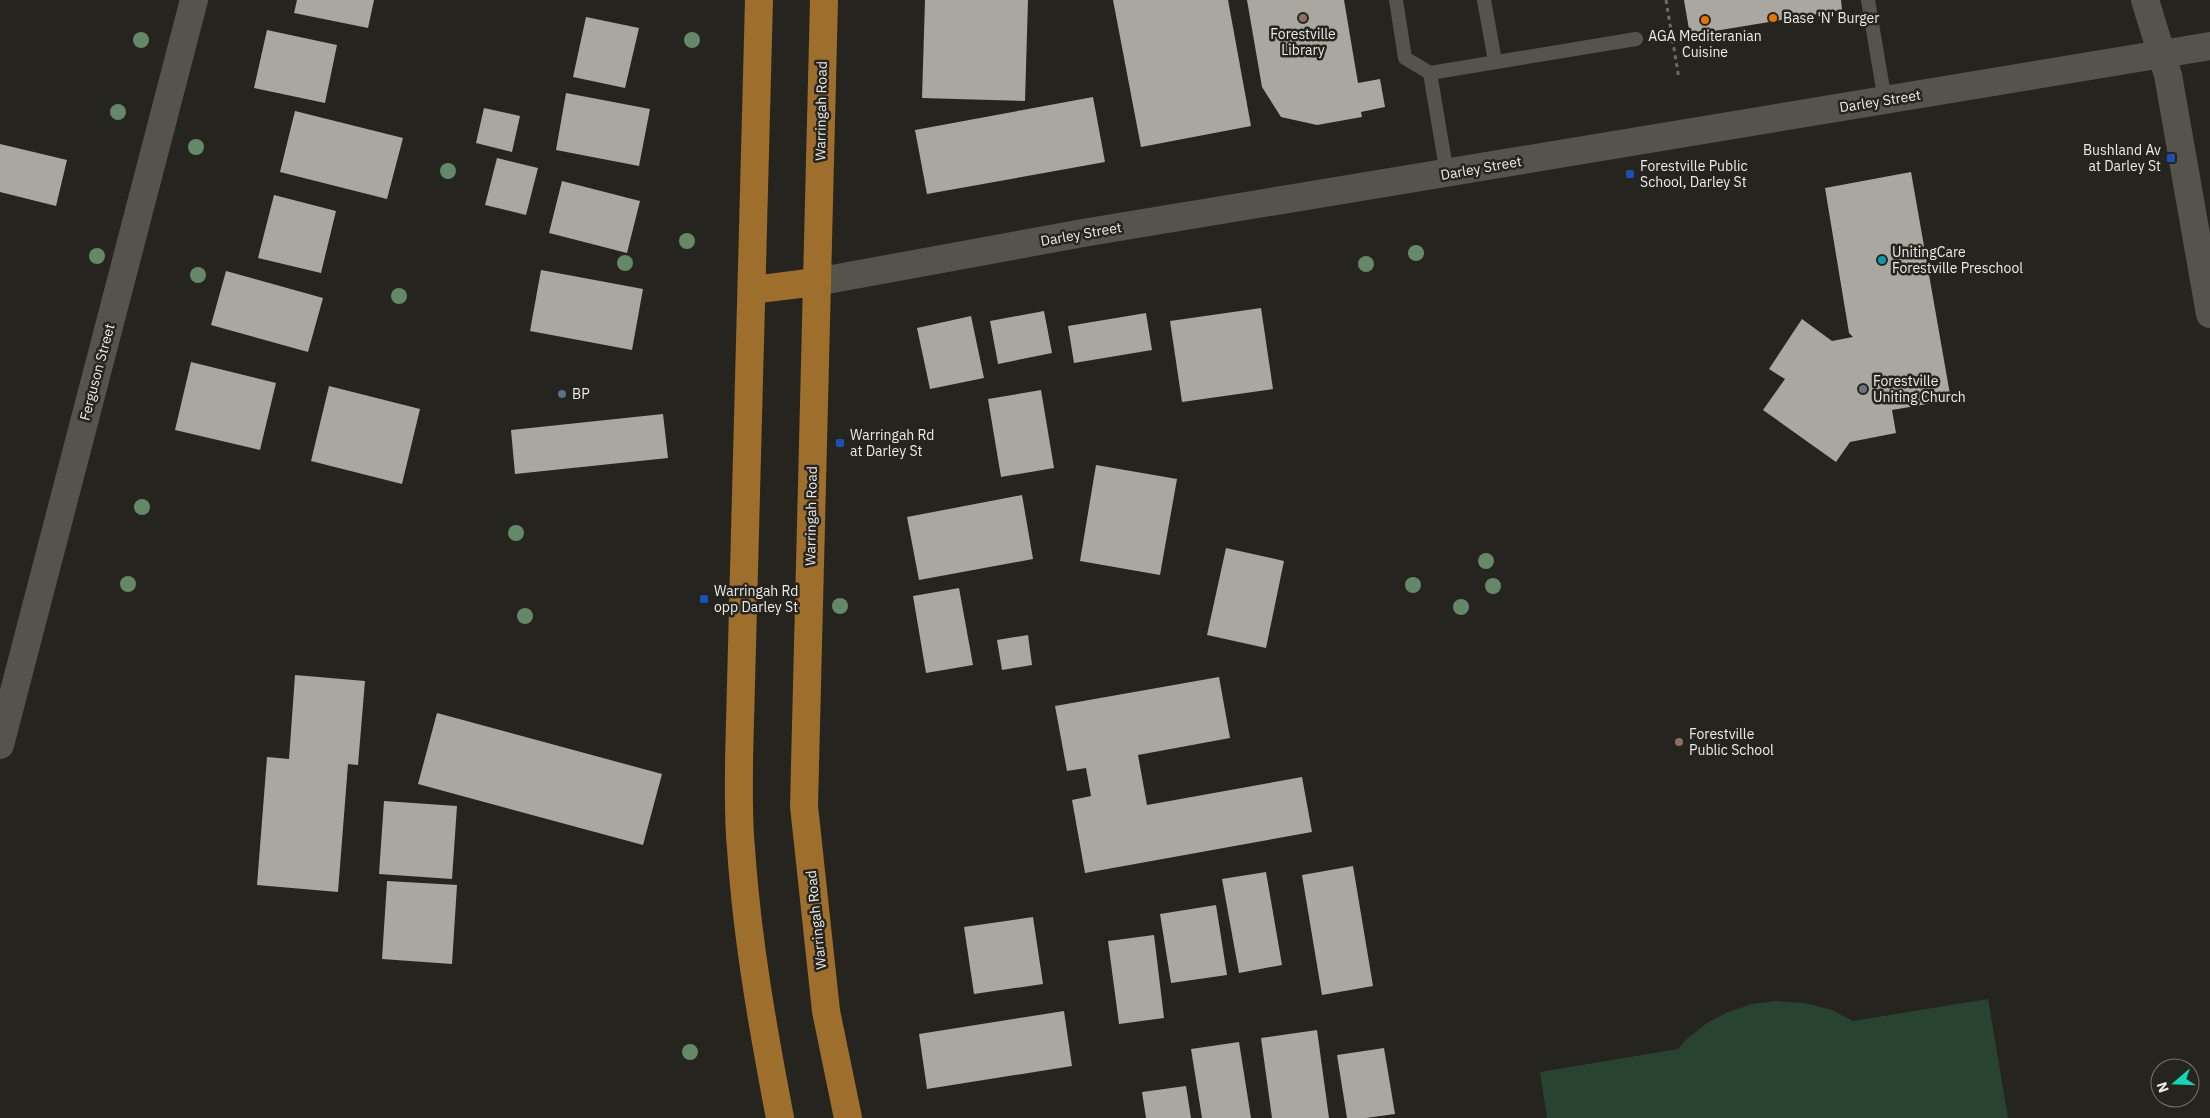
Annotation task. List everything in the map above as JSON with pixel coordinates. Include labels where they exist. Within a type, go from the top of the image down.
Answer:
[{"type":"highway","points":[[759,0],[739,760],[740,846],[762,1020],[780,1118]]},
{"type":"highway","name":"Warringah Road","points":[[824,0],[804,806],[826,1011],[848,1118]]},
{"type":"highway","name":"Darley Street","points":[[752,290],[816,282]]},
{"type":"street","name":"Ferguson Street","points":[[0,745],[194,0]]},
{"type":"street","points":[[2145,0],[2168,76],[2210,314]]},
{"type":"street","name":"Darley Street","points":[[816,282],[1083,233],[2210,46]]},
{"type":"lane","points":[[1396,0],[1405,58],[1430,72],[1636,39]]},
{"type":"lane","points":[[1484,0],[1495,61]]},
{"type":"lane","points":[[1868,0],[1885,101]]},
{"type":"lane","points":[[1430,72],[1447,174]]},
{"type":"path","points":[[1666,0],[1679,79]]},
{"type":"green space","points":[[1988,999],[2008,1118],[1547,1118],[1540,1072],[1678,1049],[1707,1023],[1728,1012],[1752,1004],[1776,1001],[1805,1003],[1832,1010],[1853,1021]]},
{"type":"building","points":[[297,0],[374,0],[368,28],[294,13]]},
{"type":"building","points":[[925,0],[1028,0],[1025,101],[922,98]]},
{"type":"building","points":[[1113,0],[1228,0],[1251,126],[1141,147]]},
{"type":"building","points":[[1247,0],[1344,0],[1358,83],[1380,79],[1385,107],[1361,112],[1362,117],[1317,125],[1281,117],[1262,87]]},
{"type":"building","points":[[1684,0],[1841,0],[1842,10],[1690,35]]},
{"type":"building","points":[[586,17],[639,28],[625,88],[573,77]]},
{"type":"building","points":[[267,30],[337,45],[325,103],[254,88]]},
{"type":"building","points":[[566,93],[650,109],[639,166],[556,150]]},
{"type":"building","points":[[1093,97],[1105,162],[927,194],[915,130]]},
{"type":"building","points":[[484,108],[520,116],[512,152],[476,143]]},
{"type":"building","points":[[295,111],[403,138],[387,199],[280,172]]},
{"type":"building","points":[[0,144],[67,160],[56,206],[0,192]]},
{"type":"building","points":[[497,158],[538,168],[526,215],[485,205]]},
{"type":"building","points":[[1911,172],[1951,400],[1892,410],[1896,433],[1850,442],[1836,462],[1763,410],[1785,379],[1769,369],[1802,319],[1832,341],[1853,337],[1849,333],[1825,188]]},
{"type":"building","points":[[562,181],[640,201],[627,253],[549,233]]},
{"type":"building","points":[[274,195],[336,211],[321,273],[258,258]]},
{"type":"building","points":[[541,270],[643,289],[632,350],[530,331]]},
{"type":"building","points":[[226,271],[323,298],[308,352],[211,325]]},
{"type":"building","points":[[1261,308],[1273,389],[1182,402],[1170,321]]},
{"type":"building","points":[[1044,311],[1052,353],[998,364],[990,321]]},
{"type":"building","points":[[1146,313],[1152,350],[1074,363],[1068,326]]},
{"type":"building","points":[[971,316],[984,378],[930,389],[917,328]]},
{"type":"building","points":[[191,362],[276,383],[260,450],[175,430]]},
{"type":"building","points":[[329,386],[420,409],[402,484],[311,461]]},
{"type":"building","points":[[1041,390],[1054,468],[1001,477],[988,399]]},
{"type":"building","points":[[663,414],[668,458],[515,474],[511,430]]},
{"type":"building","points":[[1096,465],[1177,479],[1160,575],[1080,561]]},
{"type":"building","points":[[1022,495],[1033,559],[919,580],[907,517]]},
{"type":"building","points":[[1226,548],[1284,561],[1266,648],[1207,635]]},
{"type":"building","points":[[959,588],[973,665],[926,673],[913,596]]},
{"type":"building","points":[[1028,635],[1032,665],[1002,670],[997,640]]},
{"type":"building","points":[[295,675],[365,681],[358,765],[348,764],[338,892],[257,885],[267,757],[289,759]]},
{"type":"building","points":[[1219,677],[1230,738],[1138,755],[1147,805],[1302,777],[1312,832],[1085,873],[1072,800],[1091,796],[1086,768],[1067,771],[1055,706]]},
{"type":"building","points":[[437,713],[662,774],[643,845],[418,784]]},
{"type":"building","points":[[384,801],[457,806],[452,879],[379,874]]},
{"type":"building","points":[[1353,866],[1373,986],[1322,995],[1302,875]]},
{"type":"building","points":[[1266,872],[1282,965],[1239,973],[1222,879]]},
{"type":"building","points":[[387,881],[457,885],[452,964],[382,959]]},
{"type":"building","points":[[1216,905],[1227,975],[1171,983],[1160,914]]},
{"type":"building","points":[[1033,917],[1043,984],[974,994],[964,927]]},
{"type":"building","points":[[1154,935],[1164,1018],[1119,1024],[1108,941]]},
{"type":"building","points":[[1064,1011],[1072,1066],[927,1089],[919,1034]]},
{"type":"building","points":[[1317,1030],[1329,1118],[1272,1118],[1261,1038]]},
{"type":"building","points":[[1239,1042],[1251,1118],[1202,1118],[1191,1049]]},
{"type":"building","points":[[1384,1048],[1395,1114],[1366,1118],[1347,1118],[1337,1055]]},
{"type":"building","points":[[1186,1086],[1191,1118],[1146,1118],[1142,1092]]},
{"type":"place","name":"Forestville Library","points":[[1303,18]]},
{"type":"place","name":"Base 'N' Burger","points":[[1773,18]]},
{"type":"place","name":"AGA Mediteranian Cuisine","points":[[1705,20]]},
{"type":"place","name":"Bushland Av at Darley St","points":[[2171,158]]},
{"type":"place","name":"Forestville Public School, Darley St","points":[[1630,174]]},
{"type":"place","name":"UnitingCare Forestville Preschool","points":[[1882,260]]},
{"type":"place","name":"Forestville Uniting Church","points":[[1863,389]]},
{"type":"place","name":"BP","points":[[562,394]]},
{"type":"place","name":"Warringah Rd at Darley St","points":[[840,443]]},
{"type":"place","name":"Warringah Rd opp Darley St","points":[[704,599]]},
{"type":"place","name":"Forestville Public School","points":[[1679,742]]}]
